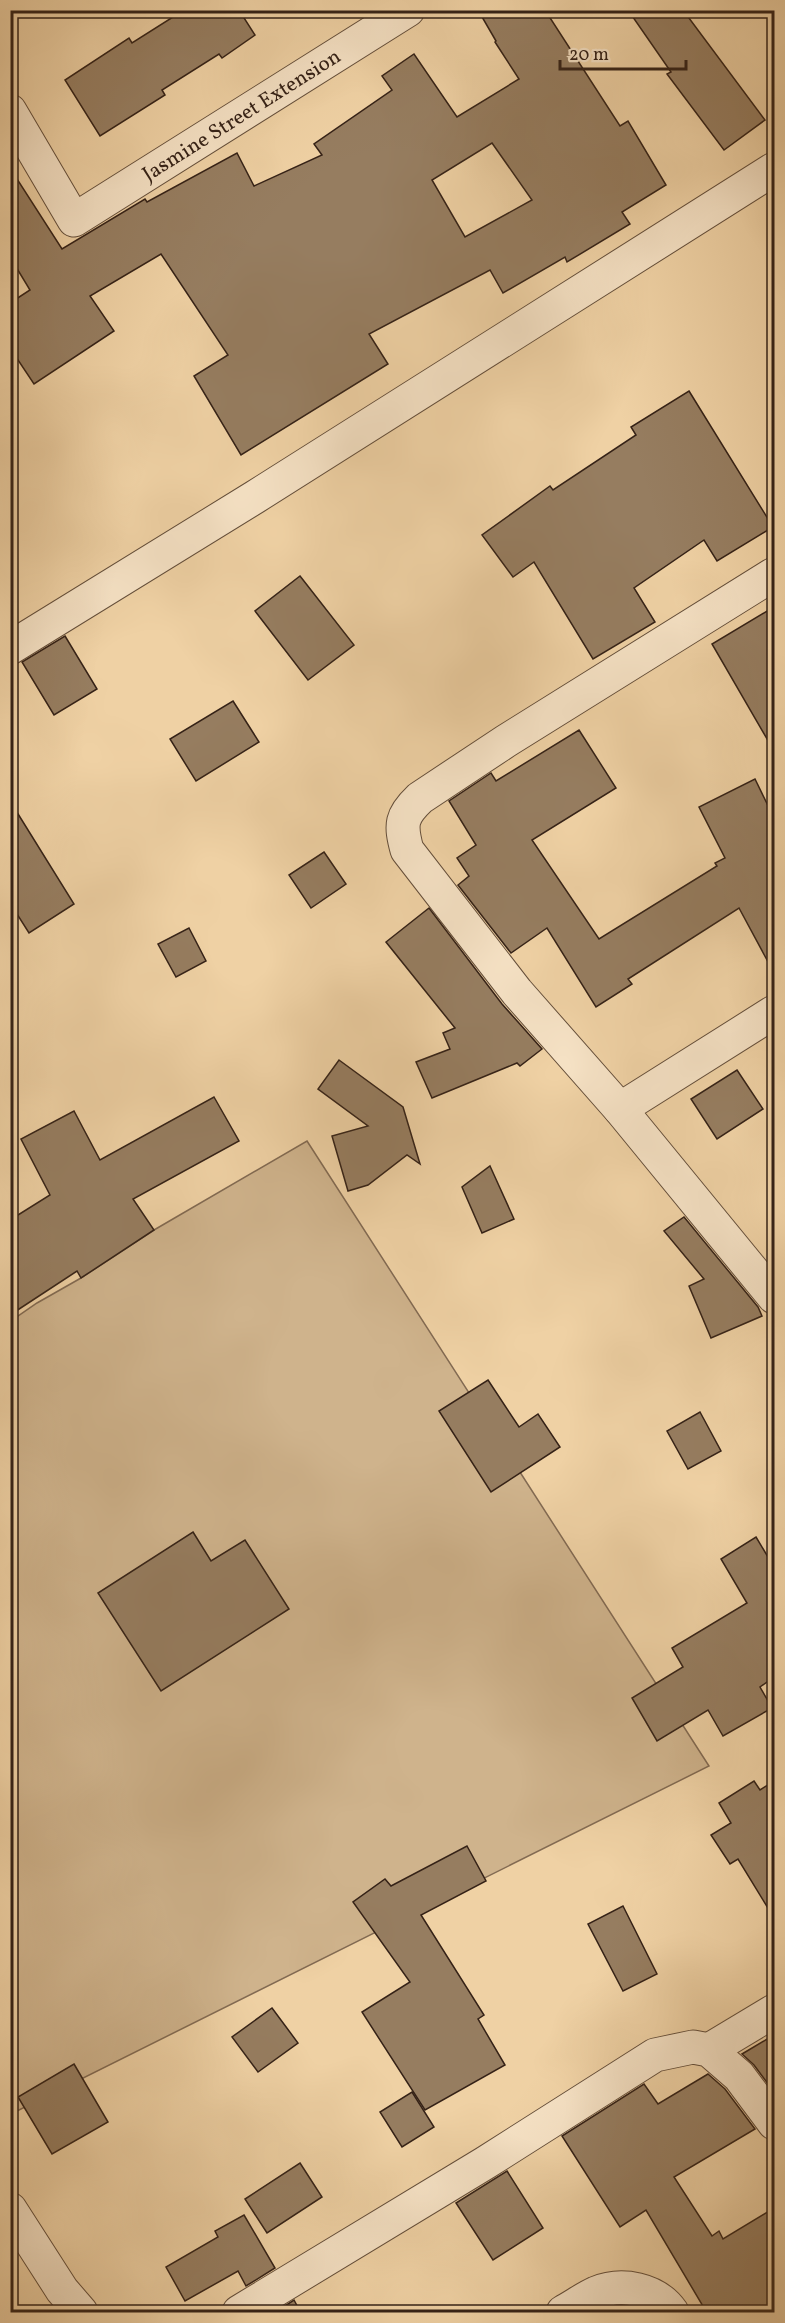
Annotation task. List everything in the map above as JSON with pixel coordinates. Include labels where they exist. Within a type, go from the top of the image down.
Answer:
[{"type":"street","name":"Jasmine Street Extension","points":[[10,111],[74,220],[408,10]]},
{"type":"street","points":[[10,648],[275,485],[774,168]]},
{"type":"street","points":[[774,574],[506,741],[420,798],[408,809],[403,819],[402,833],[407,849],[517,992],[620,1109],[774,1297]]},
{"type":"street","points":[[620,1109],[774,1012]]},
{"type":"street","points":[[709,2050],[774,2011]]},
{"type":"street","points":[[239,2313],[485,2163],[656,2055],[693,2047],[709,2050],[739,2076],[774,2123]]},
{"type":"street","points":[[10,2209],[62,2290],[81,2313]]},
{"type":"street","points":[[563,2313],[597,2292],[624,2288],[647,2291],[668,2306],[672,2313]]},
{"type":"shaded area","points":[[307,1141],[709,1766],[11,2114],[11,1321],[154,1230]]},
{"type":"building","points":[[184,10],[239,10],[255,35],[222,58],[219,54],[162,90],[165,95],[100,136],[65,80],[129,38],[132,43]]},
{"type":"building","points":[[478,10],[545,10],[620,126],[628,121],[666,185],[622,212],[630,224],[567,262],[565,257],[503,293],[490,270],[369,334],[388,364],[241,455],[194,376],[228,355],[161,254],[90,296],[114,331],[34,384],[10,348],[10,303],[30,290],[10,257],[10,168],[62,249],[145,199],[147,202],[237,153],[254,186],[322,155],[314,144],[392,90],[382,76],[414,54],[457,117],[519,79]],"holes":[[[492,143],[532,200],[465,237],[432,180]]]},
{"type":"building","points":[[628,10],[683,10],[765,120],[724,150],[667,74],[671,72]]},
{"type":"building","points":[[689,391],[773,527],[717,561],[704,540],[634,588],[655,622],[593,659],[534,562],[513,577],[482,535],[550,486],[553,490],[636,435],[631,427]]},
{"type":"building","points":[[300,576],[354,645],[308,680],[255,611]]},
{"type":"building","points":[[774,607],[774,751],[712,644]]},
{"type":"building","points":[[65,636],[97,689],[54,715],[22,662]]},
{"type":"building","points":[[233,701],[259,742],[196,781],[170,739]]},
{"type":"building","points":[[579,730],[616,788],[532,840],[599,939],[717,866],[715,863],[725,858],[699,807],[755,779],[774,818],[774,973],[739,908],[628,979],[632,984],[596,1007],[547,928],[511,953],[458,885],[469,876],[457,858],[476,845],[449,801],[491,773],[496,781]]},
{"type":"building","points":[[10,801],[74,904],[29,933],[10,903]]},
{"type":"building","points":[[324,852],[346,884],[311,908],[289,875]]},
{"type":"building","points":[[429,908],[502,1004],[542,1049],[520,1066],[517,1063],[432,1098],[416,1062],[450,1049],[443,1033],[455,1028],[386,942]]},
{"type":"building","points":[[189,928],[206,961],[176,977],[158,944]]},
{"type":"building","points":[[339,1060],[403,1107],[420,1164],[407,1155],[368,1185],[348,1191],[332,1136],[368,1126],[318,1089]]},
{"type":"building","points":[[737,1070],[763,1109],[717,1139],[691,1099]]},
{"type":"building","points":[[214,1097],[239,1141],[133,1199],[154,1230],[81,1278],[77,1271],[10,1315],[10,1220],[50,1195],[21,1139],[74,1111],[100,1160]]},
{"type":"building","points":[[490,1166],[514,1219],[482,1233],[462,1187]]},
{"type":"building","points":[[684,1217],[758,1307],[762,1316],[711,1338],[689,1286],[704,1279],[664,1231]]},
{"type":"building","points":[[488,1380],[519,1427],[538,1414],[560,1447],[491,1492],[439,1411]]},
{"type":"building","points":[[700,1412],[721,1451],[688,1469],[667,1431]]},
{"type":"building","points":[[193,1532],[211,1561],[245,1540],[289,1609],[161,1691],[98,1593]]},
{"type":"building","points":[[756,1537],[774,1567],[774,1677],[760,1687],[772,1708],[723,1736],[708,1710],[657,1741],[632,1698],[683,1667],[672,1648],[747,1603],[721,1559]]},
{"type":"building","points":[[754,1781],[760,1790],[774,1781],[774,1918],[738,1859],[730,1864],[711,1835],[731,1823],[719,1803]]},
{"type":"building","points":[[467,1846],[486,1881],[421,1915],[484,2015],[478,2019],[505,2065],[425,2110],[362,2012],[410,1982],[353,1902],[385,1879],[391,1886]]},
{"type":"building","points":[[623,1906],[657,1974],[623,1991],[588,1924]]},
{"type":"building","points":[[272,2008],[298,2043],[258,2072],[232,2037]]},
{"type":"building","points":[[774,2035],[774,2092],[754,2065],[742,2054]]},
{"type":"building","points":[[74,2064],[108,2122],[52,2154],[18,2097]]},
{"type":"building","points":[[708,2074],[725,2089],[755,2129],[674,2177],[712,2236],[719,2231],[723,2239],[774,2208],[774,2313],[707,2313],[646,2210],[620,2227],[562,2136],[644,2084],[658,2104]]},
{"type":"building","points":[[412,2092],[434,2127],[402,2147],[380,2112]]},
{"type":"building","points":[[300,2163],[322,2197],[267,2233],[245,2199]]},
{"type":"building","points":[[507,2171],[543,2228],[493,2260],[456,2203]]},
{"type":"building","points":[[244,2215],[275,2268],[246,2286],[238,2271],[185,2301],[166,2267],[218,2237],[215,2231]]},
{"type":"building","points":[[294,2300],[301,2313],[274,2313]]}]
